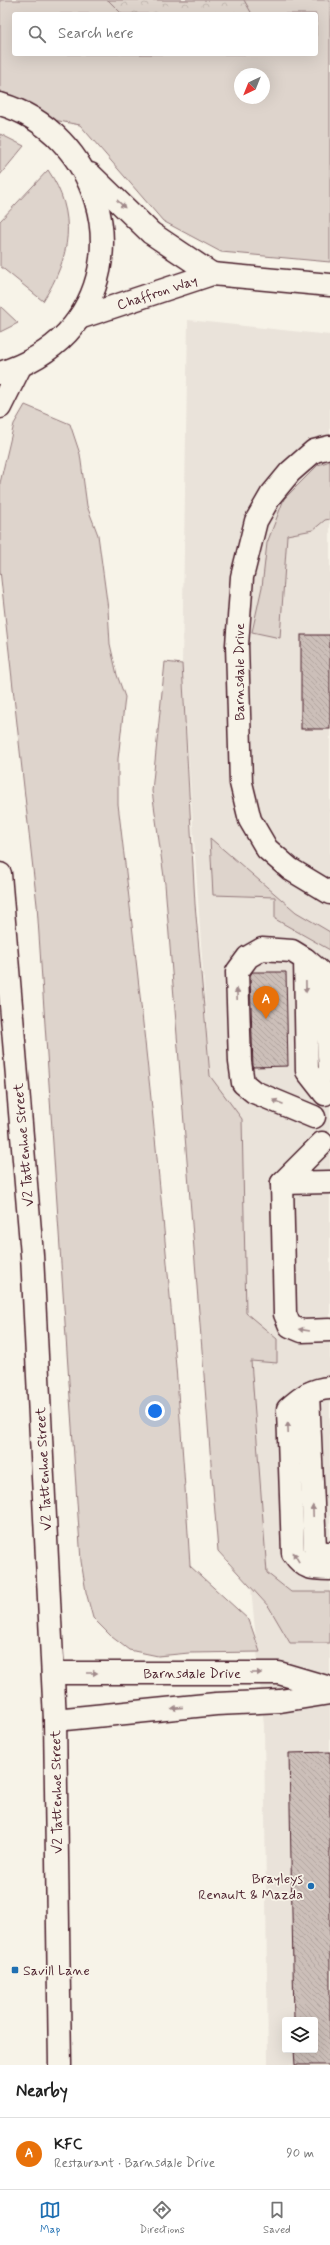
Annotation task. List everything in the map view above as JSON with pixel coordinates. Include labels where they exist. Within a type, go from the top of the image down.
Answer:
[{"type":"street","points":[[0,104],[27,115],[59,137],[83,168],[100,210],[103,232],[102,255],[98,277],[90,298],[79,318],[53,346],[10,370],[0,407]]},
{"type":"street","name":"Chaffron Way","points":[[83,168],[151,233],[212,274]]},
{"type":"street","points":[[212,274],[330,285]]},
{"type":"street","name":"Chaffron Way","points":[[79,318],[212,274]]},
{"type":"street","name":"Barnsdale Drive","points":[[330,447],[314,451],[290,472],[271,495],[256,521],[242,577],[237,645],[241,783],[250,820],[267,849],[290,869],[330,893]]},
{"type":"street","name":"V2 Tattenhoe Street","points":[[0,874],[32,1255],[55,1720],[60,2065]]},
{"type":"street","points":[[314,1117],[254,1092],[243,1083],[240,1062],[236,972],[248,957],[262,949],[292,951],[305,959],[324,975],[330,1071]]},
{"type":"street","points":[[282,1183],[326,1147],[316,1131],[314,1117],[316,1109],[328,1092],[307,1071],[305,959]]},
{"type":"street","points":[[282,1183],[330,1182]]},
{"type":"street","points":[[282,1183],[285,1314],[290,1326],[302,1331],[330,1330]]},
{"type":"street","points":[[330,1388],[317,1389],[288,1409],[293,1553],[301,1565],[314,1569],[330,1569]]},
{"type":"street","points":[[308,1394],[315,1548],[324,1553],[330,1553]]},
{"type":"street","name":"Barnsdale Drive","points":[[53,1673],[279,1673],[330,1688]]},
{"type":"street","points":[[55,1720],[216,1704],[280,1701],[330,1693]]},
{"type":"shaded area","points":[[188,320],[330,335],[330,2065],[268,2065],[264,1726],[249,1566],[210,1076],[182,664]]},
{"type":"green space","points":[[0,0],[330,0],[330,262],[221,252],[163,221],[80,125],[27,115],[0,104]]},
{"type":"green space","points":[[108,0],[244,0],[251,12],[120,12]]},
{"type":"green space","points":[[0,134],[24,146],[0,175]]},
{"type":"green space","points":[[48,170],[58,186],[64,203],[67,219],[67,236],[65,252],[60,268],[43,301],[0,266],[0,221]]},
{"type":"green space","points":[[0,306],[18,323],[0,332]]},
{"type":"green space","points":[[25,405],[70,424],[80,454],[87,506],[98,535],[108,609],[110,644],[117,675],[125,697],[118,759],[118,804],[160,1184],[177,1375],[190,1566],[249,1620],[260,1652],[189,1653],[158,1656],[129,1650],[112,1637],[93,1618],[86,1592],[81,1561],[37,905],[0,570],[0,483],[14,424]]},
{"type":"green space","points":[[330,461],[330,519],[325,520],[313,530],[287,535],[280,638],[252,632],[262,587],[267,543],[284,499],[318,465]]},
{"type":"green space","points":[[165,662],[182,664],[195,904],[210,1076],[242,1119],[246,1313],[277,1339],[277,1363],[251,1361],[267,1573],[291,1592],[330,1592],[330,1643],[290,1643],[269,1607],[218,1551],[165,884],[152,791]]},
{"type":"green space","points":[[210,838],[296,912],[330,932],[330,950],[275,919],[275,897],[213,895]]},
{"type":"building","points":[[301,635],[330,635],[330,729],[301,729]]},
{"type":"building","points":[[252,972],[286,972],[288,1066],[253,1067],[250,976]]},
{"type":"building","name":"Brayleys Renault & Mazda","points":[[330,1752],[330,2065],[295,2065],[294,2053],[318,2053],[318,2017],[294,2017],[289,1753]]},
{"type":"place","name":"KFC","points":[[266,1019]]},
{"type":"place","name":"Brayleys Renault & Mazda","points":[[311,1886]]},
{"type":"place","name":"Savill Lane","points":[[15,1970]]}]
